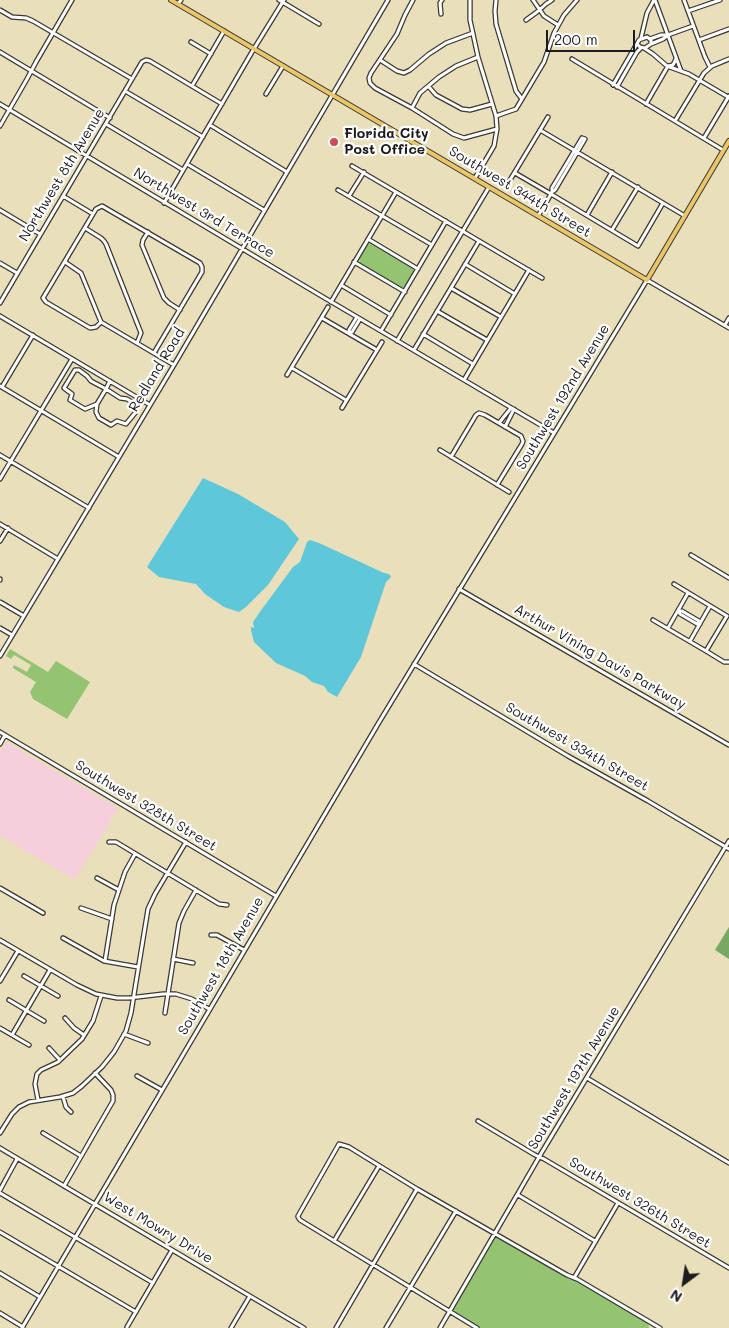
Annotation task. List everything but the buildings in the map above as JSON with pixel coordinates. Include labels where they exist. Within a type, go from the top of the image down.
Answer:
[{"type":"main road","name":"Southwest 344th Street","points":[[171,0],[180,2],[224,32],[647,280]]},
{"type":"main road","name":"Southwest 192nd Avenue","points":[[647,280],[729,140]]},
{"type":"street","points":[[0,126],[72,0]]},
{"type":"street","name":"Redland Road","points":[[0,656],[174,365],[388,0]]},
{"type":"street","points":[[413,0],[397,34],[371,73],[370,83],[375,88],[412,108],[453,134],[464,138],[497,129]]},
{"type":"street","points":[[441,14],[440,3],[442,0]]},
{"type":"street","points":[[470,0],[470,20],[478,57],[496,116],[497,129],[494,146],[475,178]]},
{"type":"street","points":[[496,0],[496,24],[516,91],[522,99]]},
{"type":"street","points":[[533,0],[544,16],[558,25]]},
{"type":"street","points":[[526,20],[552,0]]},
{"type":"street","points":[[496,116],[516,109],[544,62],[558,25],[564,15],[578,0]]},
{"type":"street","points":[[654,0],[681,71]]},
{"type":"street","points":[[615,86],[641,38],[648,11],[654,0]]},
{"type":"street","points":[[684,0],[710,67]]},
{"type":"street","points":[[688,11],[720,0]]},
{"type":"street","points":[[164,203],[282,1],[319,24]]},
{"type":"street","points":[[648,11],[653,9],[659,11]]},
{"type":"street","points":[[0,10],[11,16],[30,20],[132,79]]},
{"type":"street","points":[[615,86],[636,52],[668,35],[693,26]]},
{"type":"street","points":[[644,27],[652,42],[650,44],[653,54]]},
{"type":"street","points":[[699,40],[729,29]]},
{"type":"street","points":[[222,104],[192,86],[224,32]]},
{"type":"street","points":[[380,60],[397,71],[404,73],[446,43],[473,33]]},
{"type":"street","points":[[641,38],[668,35]]},
{"type":"street","points":[[192,42],[211,54]]},
{"type":"street","points":[[638,42],[638,46],[653,54],[668,66],[688,73],[729,97],[704,138]]},
{"type":"street","points":[[0,52],[110,118]]},
{"type":"street","points":[[412,108],[420,93],[439,77],[456,66],[478,57]]},
{"type":"street","points":[[572,59],[723,150]]},
{"type":"street","points":[[646,104],[668,66],[674,64],[676,59]]},
{"type":"street","points":[[675,121],[699,80],[710,67],[729,59]]},
{"type":"street","name":"Northwest 8th Avenue","points":[[0,303],[144,60],[150,61],[192,86]]},
{"type":"street","points":[[266,94],[282,66]]},
{"type":"street","points":[[429,87],[436,95],[462,109],[470,110],[492,104]]},
{"type":"street","points":[[125,91],[203,137]]},
{"type":"street","name":"Northwest 3rd Terrace","points":[[0,104],[86,157],[512,408]]},
{"type":"street","points":[[507,185],[548,117]]},
{"type":"street","points":[[106,124],[183,170]]},
{"type":"street","points":[[210,125],[287,172]]},
{"type":"street","points":[[540,130],[684,216]]},
{"type":"street","points":[[538,216],[555,190],[576,151]]},
{"type":"street","points":[[187,164],[264,210]]},
{"type":"street","points":[[352,166],[542,278]]},
{"type":"street","points":[[349,196],[364,172]]},
{"type":"street","points":[[514,172],[638,246],[663,203]]},
{"type":"street","points":[[587,215],[612,172]]},
{"type":"street","points":[[397,341],[489,187]]},
{"type":"street","points":[[612,230],[638,187]]},
{"type":"street","points":[[338,190],[432,245]]},
{"type":"street","points":[[331,302],[396,192]]},
{"type":"street","points":[[63,196],[94,214]]},
{"type":"street","points":[[101,322],[94,328],[90,328],[46,302],[44,298],[85,228],[101,206],[106,207],[148,232],[202,267],[202,272],[154,353]]},
{"type":"street","points":[[0,210],[40,234]]},
{"type":"street","points":[[381,331],[446,222]]},
{"type":"street","points":[[85,228],[104,240],[106,244],[141,333],[137,343]]},
{"type":"street","points":[[148,232],[142,245],[164,298],[168,303],[180,310]]},
{"type":"street","points":[[368,239],[418,268]]},
{"type":"street","points":[[414,350],[479,241]]},
{"type":"street","points":[[65,262],[81,273],[101,322],[174,365]]},
{"type":"street","points":[[354,262],[405,292]]},
{"type":"street","points":[[0,263],[17,273]]},
{"type":"street","points":[[465,264],[515,294]]},
{"type":"street","points":[[464,380],[529,270]]},
{"type":"street","name":"Southwest 344th Street","points":[[647,280],[729,328]]},
{"type":"street","name":"Southwest 192nd Avenue","points":[[414,664],[647,280]]},
{"type":"street","points":[[341,285],[391,315]]},
{"type":"street","points":[[451,288],[501,317]]},
{"type":"street","points":[[288,375],[328,307]]},
{"type":"street","points":[[437,311],[487,340]]},
{"type":"street","points":[[0,316],[150,405]]},
{"type":"street","points":[[322,318],[377,350]]},
{"type":"street","points":[[349,334],[352,332],[358,318]]},
{"type":"street","points":[[725,326],[729,318]]},
{"type":"street","points":[[423,334],[473,364]]},
{"type":"street","points":[[33,335],[1,386],[119,457]]},
{"type":"street","points":[[342,408],[382,342]]},
{"type":"street","points":[[0,479],[72,358]]},
{"type":"street","points":[[292,368],[346,400]]},
{"type":"street","points":[[97,404],[85,409],[70,400],[71,393],[64,388],[74,371],[78,370],[91,381],[106,389],[120,398],[127,399],[135,404],[135,412],[126,424],[117,421],[111,425],[98,416],[96,412],[97,404],[106,389],[110,381]]},
{"type":"street","points":[[512,408],[554,433]]},
{"type":"street","points":[[500,423],[512,408]]},
{"type":"street","points":[[505,426],[509,420],[512,408]]},
{"type":"street","points":[[451,457],[476,415],[485,414],[505,426],[521,436],[523,441],[497,485]]},
{"type":"street","points":[[504,416],[509,420]]},
{"type":"street","points":[[440,450],[509,492]]},
{"type":"street","points":[[0,455],[89,508]]},
{"type":"street","points":[[0,524],[58,558]]},
{"type":"street","points":[[0,541],[8,528]]},
{"type":"street","points":[[691,555],[729,578]]},
{"type":"street","points":[[674,584],[728,616],[706,651]]},
{"type":"street","name":"Arthur Vining Davis Parkway","points":[[459,589],[729,745]]},
{"type":"street","points":[[668,628],[688,593]]},
{"type":"street","points":[[0,602],[24,616]]},
{"type":"street","points":[[690,641],[710,606]]},
{"type":"street","points":[[678,611],[696,624],[699,623]]},
{"type":"street","points":[[653,620],[724,662],[729,662]]},
{"type":"street","points":[[0,628],[12,636]]},
{"type":"street","name":"Southwest 334th Street","points":[[414,664],[727,848]]},
{"type":"street","name":"Southwest 18th Avenue","points":[[40,1296],[59,1267],[209,1009],[414,664]]},
{"type":"street","name":"Southwest 328th Street","points":[[0,732],[276,896]]},
{"type":"street","points":[[0,744],[5,735]]},
{"type":"street","name":"Southwest 197th Avenue","points":[[440,1328],[587,1078],[727,848],[729,841]]},
{"type":"street","points":[[109,842],[116,842],[220,904],[227,905]]},
{"type":"street","points":[[0,1133],[15,1110],[26,1103],[63,1097],[77,1090],[112,1055],[124,1034],[129,1020],[148,909],[186,842]]},
{"type":"street","points":[[105,961],[114,904],[125,872],[135,854]]},
{"type":"street","points":[[98,878],[119,890]]},
{"type":"street","points":[[0,888],[43,914]]},
{"type":"street","points":[[165,1013],[180,920],[196,890]]},
{"type":"street","points":[[81,908],[112,919]]},
{"type":"street","points":[[211,936],[217,935],[244,950]]},
{"type":"street","points":[[63,938],[105,961],[138,967]]},
{"type":"street","points":[[0,940],[82,988],[100,996],[134,998],[168,994],[187,997],[209,1009]]},
{"type":"street","points":[[0,981],[18,950]]},
{"type":"street","points":[[173,959],[193,963]]},
{"type":"street","points":[[12,1035],[50,970]]},
{"type":"street","points":[[24,976],[58,996]]},
{"type":"street","points":[[38,1100],[37,1074],[60,1060],[76,1045],[94,1018],[100,996]]},
{"type":"street","points":[[9,1000],[44,1021]]},
{"type":"street","points":[[66,1018],[74,1028],[84,1035]]},
{"type":"street","points":[[0,1028],[29,1046]]},
{"type":"street","points":[[124,1034],[148,1042]]},
{"type":"street","points":[[49,1048],[60,1060]]},
{"type":"street","points":[[64,1186],[111,1105],[113,1097],[111,1090],[96,1073]]},
{"type":"street","points":[[137,1076],[162,1090]]},
{"type":"street","points":[[587,1078],[729,1163]]},
{"type":"street","points":[[63,1097],[66,1107],[71,1112]]},
{"type":"street","name":"Southwest 326th Street","points":[[478,1121],[729,1268]]},
{"type":"street","points":[[43,1133],[81,1156]]},
{"type":"street","points":[[478,1328],[300,1220],[298,1216],[339,1144],[349,1147],[660,1328]]},
{"type":"street","name":"West Mowry Drive","points":[[0,1148],[304,1328]]},
{"type":"street","points":[[0,1190],[18,1159]]},
{"type":"street","points":[[334,1241],[379,1166]]},
{"type":"street","points":[[336,1328],[417,1188]]},
{"type":"street","points":[[0,1193],[152,1283]]},
{"type":"street","points":[[518,1195],[595,1240]]},
{"type":"street","points":[[574,1278],[618,1203]]},
{"type":"street","points":[[386,1328],[456,1211]]},
{"type":"street","points":[[0,1232],[136,1312]]},
{"type":"street","points":[[127,1327],[172,1250]]},
{"type":"street","points":[[0,1273],[40,1296],[22,1327],[0,1313]]},
{"type":"street","points":[[231,1328],[250,1296]]},
{"type":"street","points":[[651,1328],[654,1324]]},
{"type":"shaded area","points":[[6,742],[118,808],[75,880],[0,836],[0,752]]},
{"type":"green space","points":[[370,243],[412,267],[414,272],[406,286],[400,287],[360,264],[359,258],[366,245]]},
{"type":"green space","points":[[10,649],[48,672],[56,661],[90,682],[67,719],[33,699],[30,692],[36,682],[13,668],[14,665],[27,672],[31,665],[14,655],[11,659],[6,656]]},
{"type":"green space","points":[[729,927],[729,959],[715,950]]},
{"type":"green space","points":[[497,1236],[570,1279],[577,1280],[648,1323],[649,1328],[478,1328],[454,1312],[453,1309],[494,1237]]},
{"type":"water","points":[[203,478],[238,494],[285,522],[299,539],[268,585],[239,612],[224,607],[205,594],[196,584],[159,577],[147,567]]},
{"type":"water","points":[[310,540],[389,574],[391,577],[386,582],[361,657],[337,697],[328,692],[324,686],[312,682],[305,676],[276,663],[254,642],[251,630],[251,627],[254,628],[253,622],[262,609],[293,567],[300,562],[307,542]]},
{"type":"place","name":"Florida City Post Office","points":[[334,142]]}]
